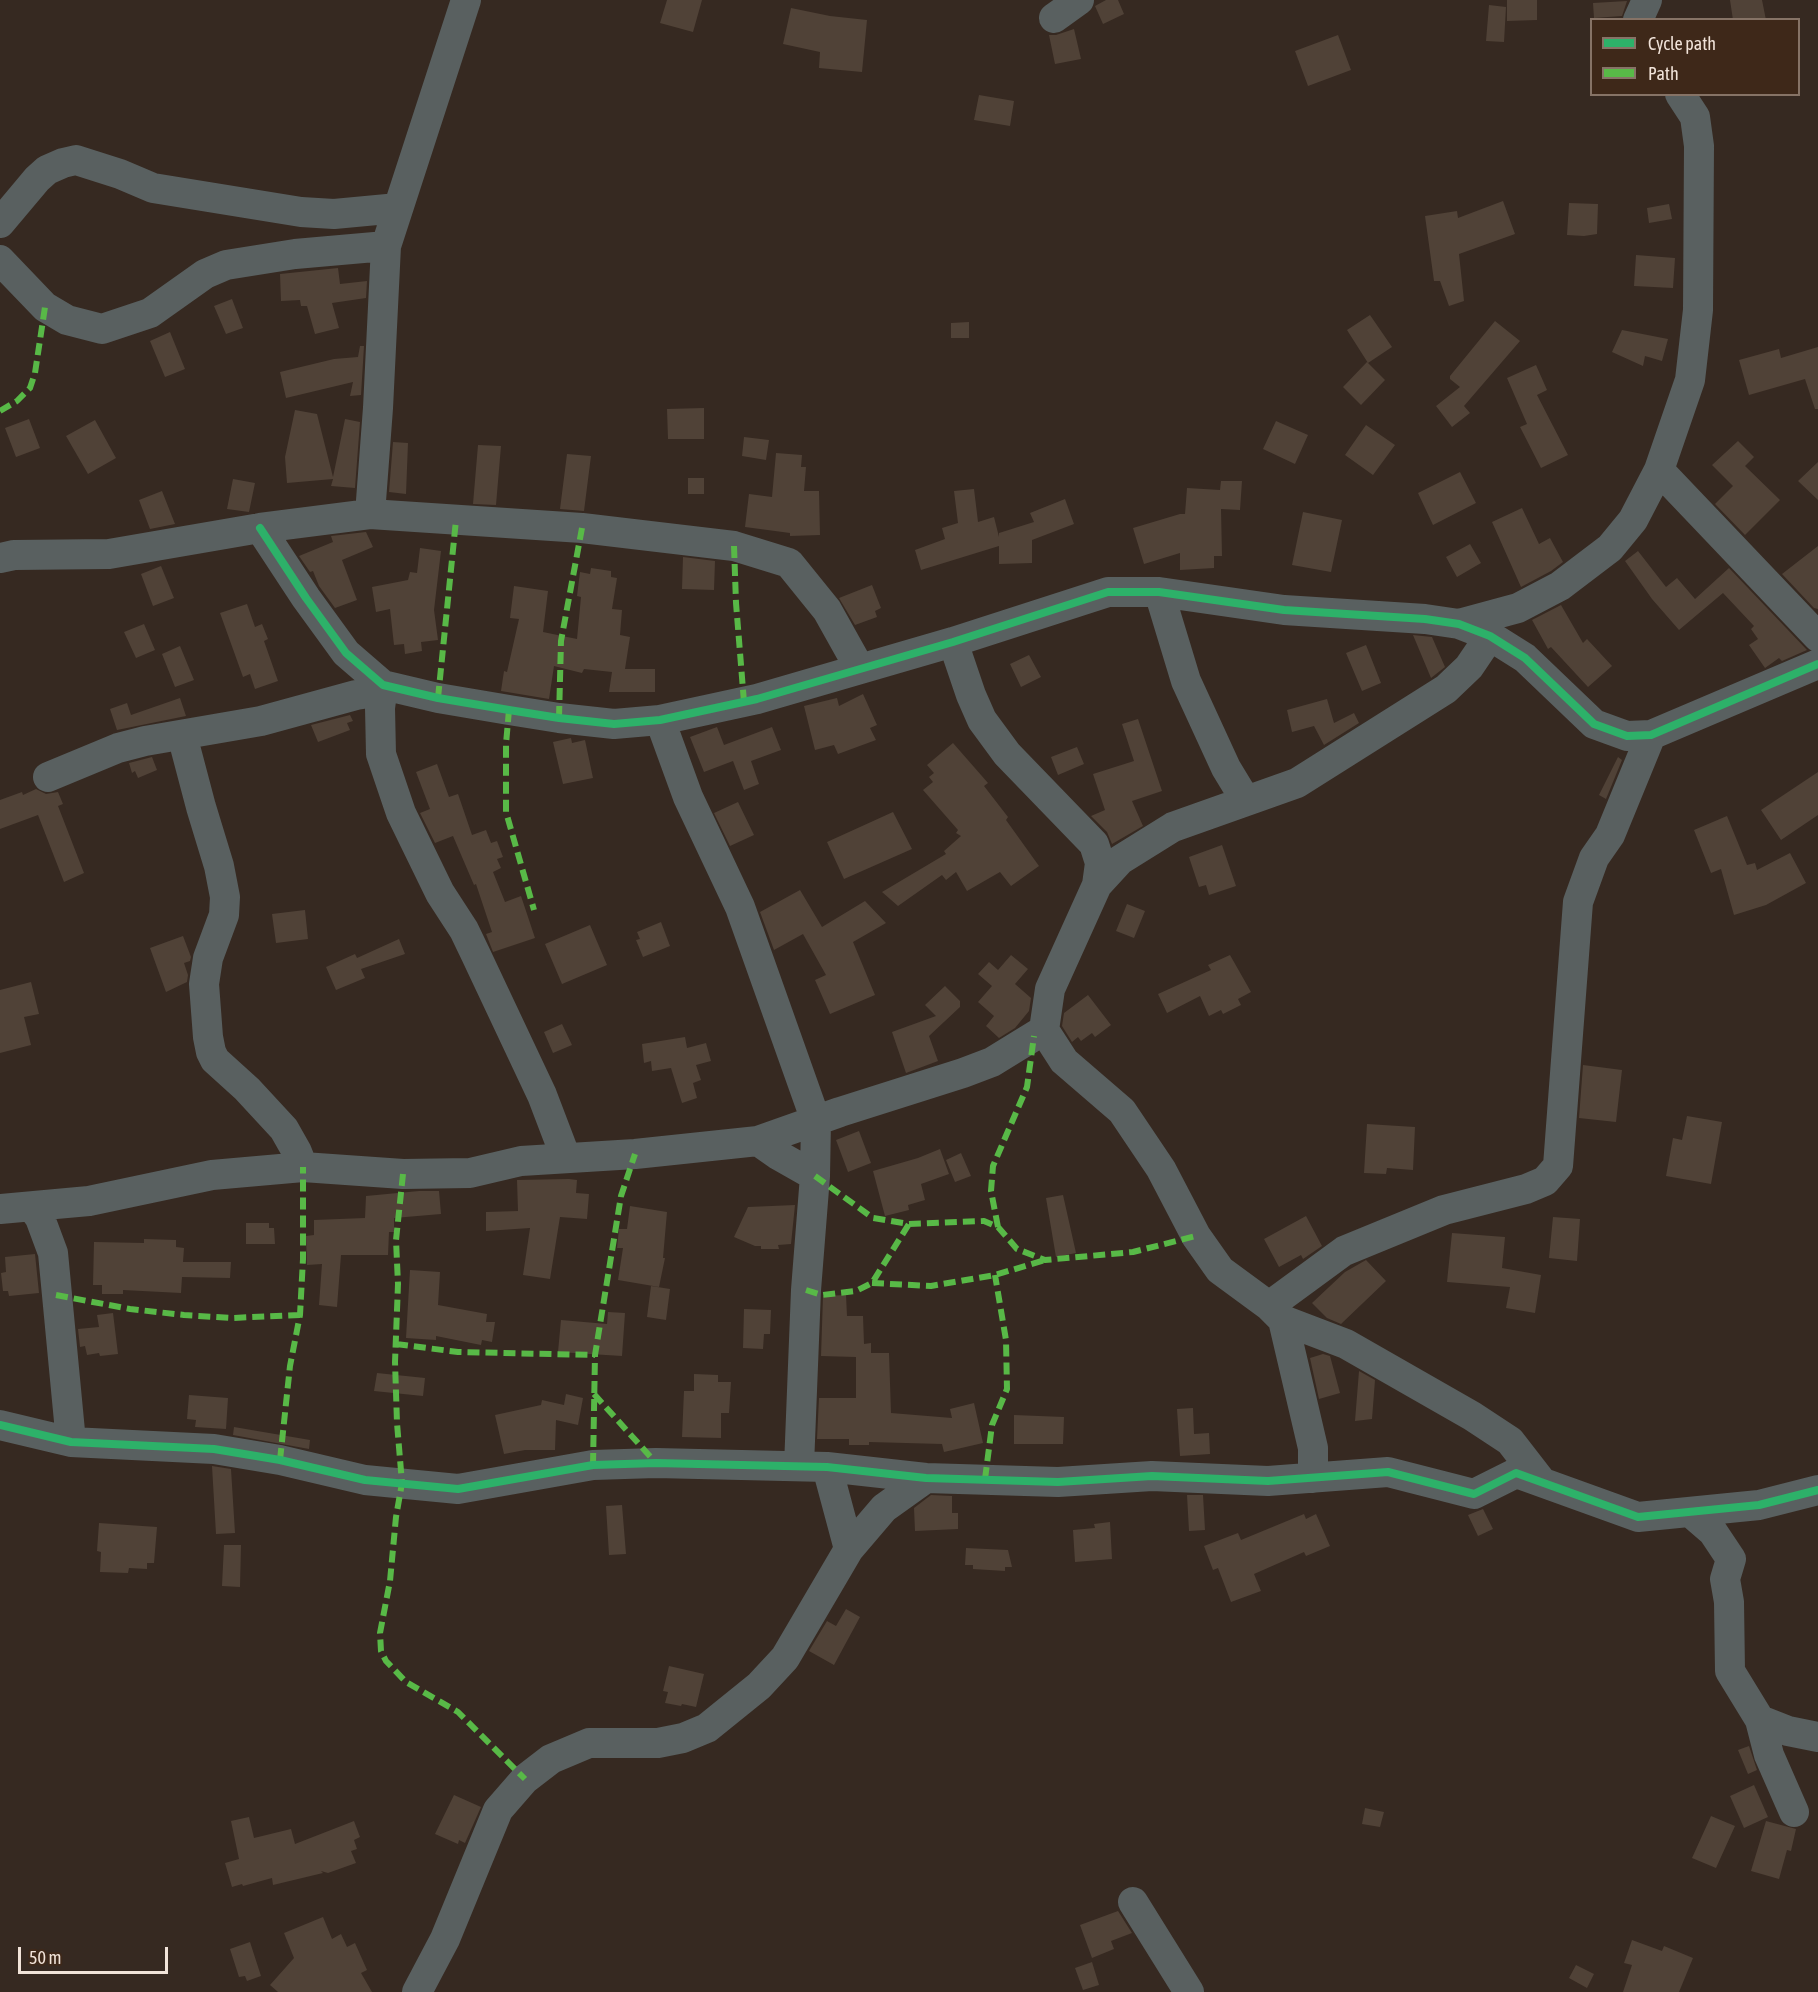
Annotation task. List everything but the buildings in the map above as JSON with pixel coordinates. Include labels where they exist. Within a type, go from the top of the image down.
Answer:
[{"type":"street","points":[[370,514],[386,246],[466,0]]},
{"type":"street","points":[[1054,18],[1079,0]]},
{"type":"street","points":[[1639,18],[1647,0]]},
{"type":"street","points":[[1460,624],[1518,608],[1560,586],[1610,548],[1633,520],[1659,470],[1690,380],[1698,309],[1700,146],[1695,117],[1681,96]]},
{"type":"street","points":[[0,223],[47,170],[76,160],[96,165],[153,188],[301,212],[334,214],[399,208]]},
{"type":"street","points":[[0,260],[45,307],[67,320],[102,329],[150,313],[205,274],[226,266],[295,254],[386,246]]},
{"type":"street","points":[[1659,470],[1818,637]]},
{"type":"street","points":[[0,558],[14,555],[109,554],[260,528],[370,514],[582,528],[735,546],[789,563],[827,610],[860,669]]},
{"type":"street","points":[[260,528],[346,653],[383,688]]},
{"type":"street","points":[[48,777],[118,748],[145,741],[261,721],[383,688],[559,718],[614,724],[660,720],[757,699],[953,642],[1108,592],[1159,592],[1284,610],[1425,619],[1460,624],[1490,636],[1525,658],[1594,724],[1627,736],[1651,735],[1818,664]]},
{"type":"street","points":[[1159,592],[1186,681],[1226,768],[1246,801]]},
{"type":"street","points":[[1097,885],[1120,860],[1173,827],[1297,783],[1446,689],[1469,668],[1490,636]]},
{"type":"street","points":[[953,642],[982,720],[1007,754],[1094,844],[1100,863],[1097,885],[1050,989],[1044,1030],[1064,1061],[1122,1110],[1161,1169],[1196,1236],[1220,1270],[1276,1313],[1346,1344],[1472,1416],[1510,1441],[1541,1481]]},
{"type":"street","points":[[383,688],[380,708],[381,754],[401,813],[436,884],[464,930],[476,955],[542,1095],[566,1158]]},
{"type":"street","points":[[660,720],[688,797],[740,907],[816,1121],[815,1176],[806,1290],[813,1466],[849,1549]]},
{"type":"street","points":[[182,735],[219,866],[225,897],[224,915],[208,958],[204,984],[211,1052],[215,1060],[247,1089],[284,1129],[303,1167]]},
{"type":"street","points":[[1276,1313],[1344,1251],[1444,1210],[1526,1189],[1545,1180],[1557,1166],[1578,902],[1594,858],[1610,834],[1651,735]]},
{"type":"street","points":[[0,1209],[89,1201],[212,1175],[303,1167],[403,1174],[470,1173],[521,1161],[635,1154],[758,1141],[992,1062],[1044,1030]]},
{"type":"street","points":[[758,1141],[815,1176]]},
{"type":"street","points":[[32,1207],[40,1218],[52,1253],[71,1442]]},
{"type":"street","points":[[1276,1313],[1313,1448],[1313,1478]]},
{"type":"street","points":[[0,1425],[71,1442],[214,1449],[280,1460],[365,1480],[458,1489],[593,1466],[656,1463],[813,1466],[926,1478],[1058,1482],[1152,1476],[1268,1480],[1388,1472],[1474,1494],[1516,1473],[1638,1517],[1759,1505],[1818,1490]]},
{"type":"street","points":[[417,1992],[445,1939],[498,1810],[525,1779],[551,1759],[589,1743],[658,1743],[683,1738],[707,1728],[759,1686],[785,1658],[849,1549],[884,1508],[926,1478]]},
{"type":"street","points":[[1690,1513],[1713,1532],[1731,1559],[1725,1579],[1730,1602],[1730,1671],[1761,1720],[1769,1755],[1794,1812]]},
{"type":"street","points":[[1761,1720],[1788,1731],[1818,1737]]},
{"type":"street","points":[[1133,1902],[1189,1992]]},
{"type":"marked path","points":[[0,411],[17,401],[30,388],[35,373],[45,307]]},
{"type":"marked path","points":[[438,698],[456,520]]},
{"type":"marked path","points":[[559,718],[561,641],[582,528]]},
{"type":"marked path","points":[[734,546],[744,702]]},
{"type":"marked path","points":[[509,710],[506,744],[506,812],[534,910]]},
{"type":"marked path","points":[[998,1227],[991,1191],[993,1166],[1027,1087],[1034,1036]]},
{"type":"marked path","points":[[593,1465],[595,1355],[621,1196],[635,1154]]},
{"type":"marked path","points":[[280,1460],[290,1366],[300,1315],[303,1259],[303,1167]]},
{"type":"marked path","points":[[403,1174],[396,1240],[398,1284],[395,1362],[402,1483],[396,1517],[390,1581],[380,1633],[381,1651],[386,1661],[406,1682],[458,1712],[525,1779]]},
{"type":"marked path","points":[[815,1176],[873,1218],[909,1224],[984,1221],[998,1227],[1017,1249],[1045,1260],[1133,1252],[1196,1236]]},
{"type":"marked path","points":[[806,1290],[822,1295],[856,1291],[872,1283],[909,1224]]},
{"type":"marked path","points":[[872,1283],[931,1286],[995,1275],[1045,1260]]},
{"type":"marked path","points":[[985,1479],[992,1425],[1007,1389],[1006,1340],[995,1275]]},
{"type":"marked path","points":[[56,1295],[130,1309],[184,1315],[232,1318],[300,1315]]},
{"type":"marked path","points":[[396,1344],[458,1352],[595,1355]]},
{"type":"marked path","points":[[594,1394],[656,1463]]},
{"type":"cycle path","points":[[260,528],[346,653],[383,685],[438,698],[509,710],[614,724],[660,720],[757,699],[953,642],[1108,592],[1159,592],[1284,610],[1425,619],[1459,624],[1490,636],[1525,658],[1594,724],[1627,736],[1651,735],[1818,664]]},
{"type":"cycle path","points":[[0,1425],[71,1442],[214,1449],[280,1460],[365,1480],[458,1489],[593,1465],[656,1463],[827,1467],[926,1478],[1058,1482],[1152,1476],[1268,1481],[1388,1472],[1474,1494],[1516,1473],[1638,1517],[1759,1505],[1818,1490]]}]
